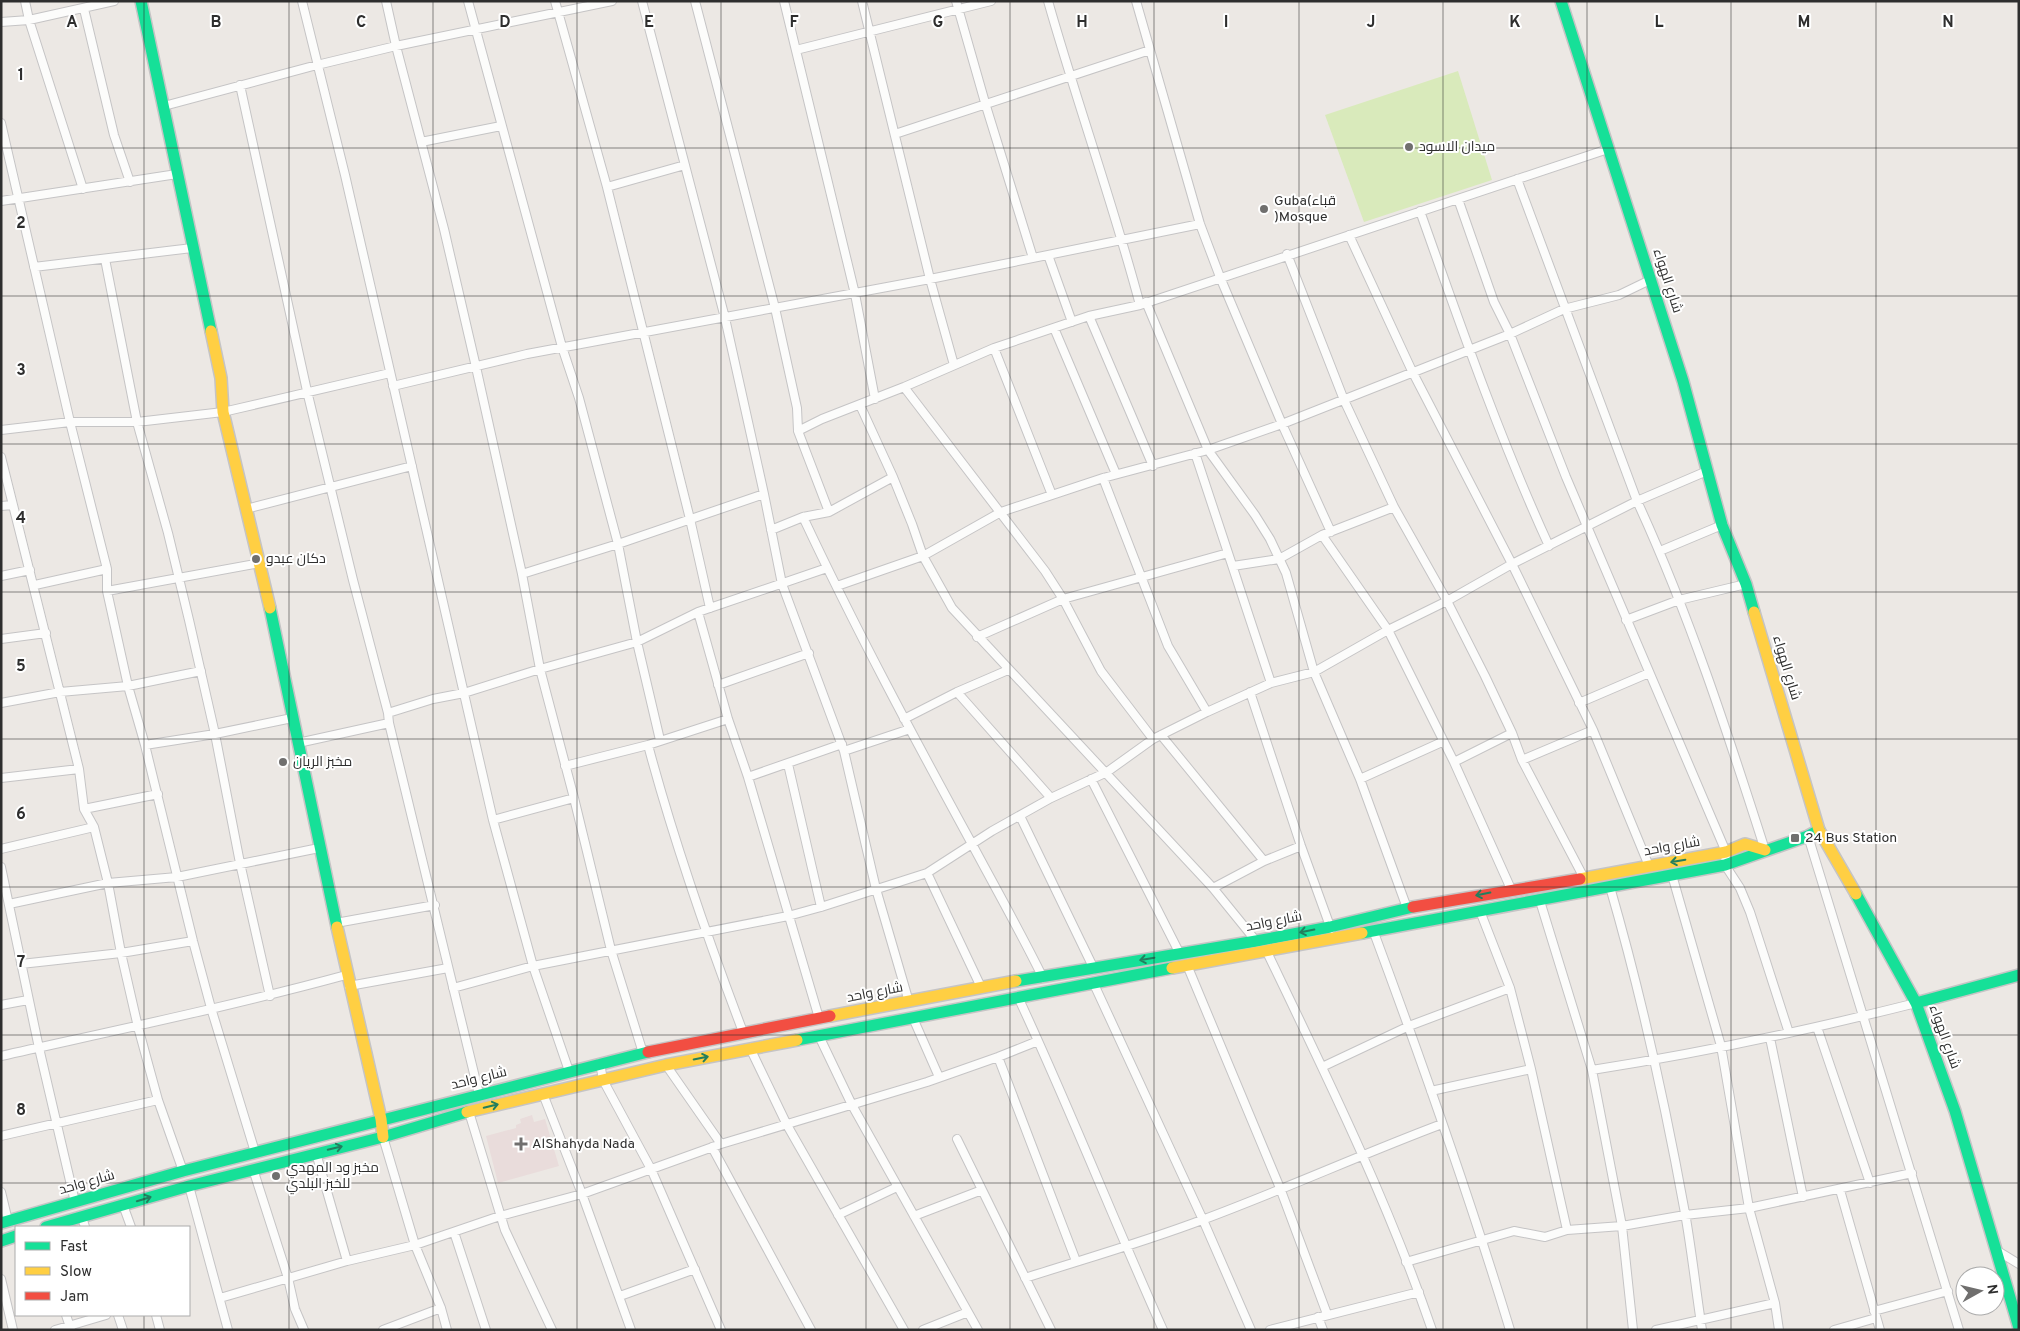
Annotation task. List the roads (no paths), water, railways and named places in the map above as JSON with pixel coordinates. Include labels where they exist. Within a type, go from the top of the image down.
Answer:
[{"type":"street","points":[[25,1],[29,20],[83,189]]},
{"type":"street","points":[[1,22],[29,20],[114,1]]},
{"type":"street","points":[[141,1],[221,378],[223,412],[260,563],[319,848],[381,1119],[383,1137],[415,1245],[441,1308],[446,1330]]},
{"type":"street","points":[[302,1],[345,175],[493,820],[533,966],[570,1071]]},
{"type":"street","points":[[386,1],[444,230],[476,367],[522,574],[540,669],[611,950],[643,1053]]},
{"type":"street","points":[[468,1],[562,347],[579,398],[618,544],[637,642],[660,740]]},
{"type":"street","points":[[555,1],[607,187],[690,519],[710,608]]},
{"type":"street","points":[[164,106],[396,46],[612,1]]},
{"type":"street","points":[[642,1],[724,318],[764,494],[782,584],[843,748],[876,889],[909,1002]]},
{"type":"street","points":[[695,1],[776,308],[797,408],[798,431],[830,512]]},
{"type":"street","points":[[784,1],[855,294],[875,399]]},
{"type":"street","points":[[862,1],[930,279],[954,365]]},
{"type":"street","points":[[956,1],[1033,258]]},
{"type":"street","points":[[796,50],[990,1]]},
{"type":"street","points":[[1048,1],[1070,77],[1143,303],[1208,450],[1255,515],[1286,573],[1314,672],[1360,778],[1407,908]]},
{"type":"street","points":[[1136,1],[1200,224],[1220,277],[1282,424],[1331,532]]},
{"type":"street","name":"شارع الهواء","points":[[1561,1],[1683,381],[1722,525],[1746,584],[1819,830],[1832,850],[1916,1003],[1955,1111],[2019,1328]]},
{"type":"street","points":[[84,9],[112,126],[130,182]]},
{"type":"street","points":[[895,134],[986,106],[1150,50]]},
{"type":"street","points":[[240,85],[307,391],[435,905],[448,968],[479,1094]]},
{"type":"street","points":[[1,123],[4,149],[18,199],[70,422],[107,569],[107,591],[128,686],[158,794],[177,877],[211,1008],[255,1152]]},
{"type":"street","points":[[421,142],[501,126]]},
{"type":"street","points":[[798,431],[822,418],[875,399],[994,348],[1089,316],[1143,303],[1608,149]]},
{"type":"street","points":[[607,187],[685,165]]},
{"type":"street","points":[[1,201],[177,174]]},
{"type":"street","points":[[1517,179],[1564,308],[1638,500],[1680,600],[1728,735],[1765,850]]},
{"type":"street","points":[[1458,199],[1494,302],[1510,334],[1566,477],[1726,852],[1725,865],[1740,888],[1750,912],[1789,1033]]},
{"type":"street","points":[[1420,211],[1469,348],[1524,489],[1549,546]]},
{"type":"street","points":[[393,386],[527,354],[855,294],[1200,224]]},
{"type":"street","points":[[1349,235],[1412,371],[1512,564],[1593,730],[1649,866]]},
{"type":"street","points":[[34,267],[192,248]]},
{"type":"street","points":[[1287,254],[1344,400],[1394,508],[1447,601],[1512,732],[1522,760],[1584,878]]},
{"type":"street","points":[[1048,255],[1072,322]]},
{"type":"street","points":[[106,259],[137,422],[168,532],[201,671],[240,863],[270,996]]},
{"type":"street","points":[[837,586],[922,556],[1001,512],[1116,474],[1153,466],[1208,450],[1282,424],[1469,348],[1510,334],[1564,308],[1619,295],[1650,280]]},
{"type":"street","points":[[1089,316],[1153,466]]},
{"type":"street","points":[[1054,328],[1116,474]]},
{"type":"street","points":[[994,348],[1052,495]]},
{"type":"street","points":[[1,430],[70,422],[137,422],[223,412],[390,373]]},
{"type":"street","points":[[904,387],[1045,571],[1063,599],[1101,671],[1153,739]]},
{"type":"street","points":[[860,405],[893,477],[912,524],[922,556],[952,608],[1213,888],[1256,941]]},
{"type":"street","points":[[1194,453],[1271,683]]},
{"type":"street","points":[[1,457],[35,585],[79,769],[84,809],[94,827],[108,883],[120,953],[138,1027],[158,1100],[183,1171]]},
{"type":"street","points":[[246,509],[412,466]]},
{"type":"street","points":[[453,988],[533,966],[788,916],[927,873],[1050,798],[1106,772],[1153,739],[1271,683],[1314,672],[1512,564],[1638,500],[1708,471]]},
{"type":"street","points":[[770,530],[803,517],[830,512],[893,477]]},
{"type":"street","points":[[1103,478],[1168,646],[1207,712]]},
{"type":"street","points":[[522,574],[618,544],[764,494]]},
{"type":"street","points":[[1,506],[13,505]]},
{"type":"street","points":[[1233,566],[1279,559],[1322,535],[1394,508]]},
{"type":"street","points":[[803,517],[904,719],[1015,921],[1043,978]]},
{"type":"street","points":[[1660,551],[1722,525]]},
{"type":"street","points":[[1322,535],[1388,630],[1442,742],[1454,762],[1511,889]]},
{"type":"street","points":[[978,637],[1063,599],[1228,553]]},
{"type":"street","points":[[107,591],[260,563]]},
{"type":"street","points":[[388,713],[464,693],[540,669],[637,642],[698,612],[827,568]]},
{"type":"street","points":[[35,585],[107,569]]},
{"type":"street","points":[[1,576],[30,570]]},
{"type":"street","points":[[1626,620],[1680,600],[1746,584]]},
{"type":"street","points":[[698,612],[728,719],[748,777],[819,1018]]},
{"type":"street","points":[[1,639],[46,634]]},
{"type":"street","points":[[718,685],[809,653]]},
{"type":"street","points":[[904,719],[957,692],[1008,670]]},
{"type":"street","points":[[1,702],[60,692],[128,686],[201,671]]},
{"type":"street","points":[[1579,704],[1649,672]]},
{"type":"street","points":[[957,692],[1050,798]]},
{"type":"street","points":[[1250,692],[1331,932]]},
{"type":"street","points":[[145,745],[215,734],[292,718]]},
{"type":"street","points":[[565,766],[648,744],[728,719]]},
{"type":"street","points":[[298,743],[389,723]]},
{"type":"street","points":[[748,777],[910,728]]},
{"type":"street","points":[[1522,760],[1593,730]]},
{"type":"street","points":[[1454,762],[1512,732]]},
{"type":"street","points":[[1161,735],[1264,861]]},
{"type":"street","points":[[1360,778],[1442,742]]},
{"type":"street","points":[[648,744],[667,814],[704,931],[743,1032]]},
{"type":"street","points":[[788,764],[821,907]]},
{"type":"street","points":[[1,778],[79,769]]},
{"type":"street","points":[[1091,780],[1180,954]]},
{"type":"street","points":[[84,809],[158,794]]},
{"type":"street","points":[[493,820],[574,798]]},
{"type":"street","points":[[1020,816],[1094,969]]},
{"type":"street","points":[[1,849],[94,827]]},
{"type":"street","name":"شارع واحد","points":[[5,1222],[183,1171],[643,1053],[981,987],[1256,941],[1331,932],[1373,930],[1540,901],[1725,865],[1808,836],[1819,830]]},
{"type":"street","points":[[1808,836],[1960,1330]]},
{"type":"street","name":"شارع واحد","points":[[53,1226],[83,1222],[123,1205],[189,1186],[383,1137],[469,1112],[666,1065],[1266,950],[1407,908],[1726,852],[1745,844],[1765,850]]},
{"type":"street","points":[[1213,888],[1264,861],[1301,846]]},
{"type":"street","points":[[9,904],[108,883],[177,877],[319,848]]},
{"type":"street","points":[[1,867],[28,1000],[75,1202]]},
{"type":"street","points":[[927,873],[981,987]]},
{"type":"street","points":[[1672,875],[1721,1046],[1750,1208],[1776,1303],[1779,1330]]},
{"type":"street","points":[[1610,887],[1632,962],[1655,1060],[1685,1215],[1702,1330]]},
{"type":"street","points":[[1540,901],[1592,1070],[1622,1226],[1633,1330]]},
{"type":"street","points":[[336,923],[435,905]]},
{"type":"street","points":[[1480,911],[1510,988],[1531,1068],[1567,1230]]},
{"type":"street","points":[[1373,930],[1409,1026],[1483,1240],[1510,1330]]},
{"type":"street","points":[[21,964],[120,953],[193,941]]},
{"type":"street","points":[[1266,950],[1361,1154],[1419,1292],[1432,1330]]},
{"type":"street","points":[[1187,965],[1280,1188],[1328,1314]]},
{"type":"street","points":[[1,1056],[138,1027],[211,1008],[270,996],[348,981],[448,968]]},
{"type":"street","points":[[1592,1070],[1770,1038],[1916,1003],[2019,975]]},
{"type":"street","points":[[1093,982],[1203,1220],[1250,1330]]},
{"type":"street","points":[[1322,1067],[1409,1026],[1510,988]]},
{"type":"street","points":[[950,993],[951,1011]]},
{"type":"street","points":[[1018,997],[1163,1330]]},
{"type":"street","points":[[1,1005],[28,1000]]},
{"type":"street","points":[[913,1018],[939,1078]]},
{"type":"street","points":[[1817,1027],[1870,1183]]},
{"type":"street","points":[[819,1036],[852,1105],[978,1330]]},
{"type":"street","points":[[1770,1038],[1803,1197]]},
{"type":"street","points":[[220,1298],[346,1261],[415,1245],[500,1216],[582,1194],[712,1147],[939,1078],[1038,1041]]},
{"type":"street","points":[[750,1048],[787,1125],[904,1330]]},
{"type":"street","points":[[998,1057],[1076,1261]]},
{"type":"street","points":[[600,1064],[603,1080],[651,1169],[721,1330]]},
{"type":"street","points":[[666,1065],[722,1144]]},
{"type":"street","points":[[1431,1091],[1531,1068]]},
{"type":"street","points":[[543,1094],[582,1194],[631,1330]]},
{"type":"street","points":[[1,1136],[158,1100]]},
{"type":"street","points":[[469,1112],[500,1216],[512,1248],[552,1330]]},
{"type":"street","points":[[1025,1278],[1126,1247],[1203,1220],[1361,1154],[1442,1124]]},
{"type":"street","points":[[957,1139],[1051,1330]]},
{"type":"street","points":[[712,1147],[811,1330]]},
{"type":"street","points":[[316,1153],[346,1261]]},
{"type":"street","points":[[253,1169],[304,1330]]},
{"type":"street","points":[[1406,1262],[1514,1231],[1545,1237],[1567,1230],[1622,1226],[1685,1215],[1750,1208],[1912,1173]]},
{"type":"street","points":[[189,1186],[228,1330]]},
{"type":"street","points":[[838,1215],[897,1188]]},
{"type":"street","points":[[914,1216],[982,1190]]},
{"type":"street","points":[[1840,1190],[1880,1330]]},
{"type":"street","points":[[1,1192],[5,1222]]},
{"type":"street","points":[[123,1205],[131,1226]]},
{"type":"street","points":[[454,1232],[486,1330]]},
{"type":"street","points":[[1,1241],[15,1236]]},
{"type":"street","points":[[1996,1250],[2019,1264]]},
{"type":"street","points":[[620,1296],[694,1269]]},
{"type":"street","points":[[1,1280],[13,1330]]},
{"type":"street","points":[[1834,1330],[1948,1291]]},
{"type":"street","points":[[1270,1330],[1419,1292]]},
{"type":"street","points":[[1656,1330],[1776,1303]]},
{"type":"street","points":[[384,1330],[441,1308]]},
{"type":"street","points":[[923,1330],[968,1312]]},
{"type":"street","points":[[55,1330],[103,1316]]},
{"type":"street","points":[[118,1316],[123,1330]]},
{"type":"street","points":[[156,1316],[160,1330]]},
{"type":"street","points":[[1318,1317],[1323,1330]]},
{"type":"place","name":"ميدان الاسود","points":[[1409,147]]},
{"type":"place","name":"Guba(قباء )Mosque","points":[[1264,209]]},
{"type":"place","name":"دكان عبدو","points":[[256,559]]},
{"type":"place","name":"مخبز الريان","points":[[283,762]]},
{"type":"place","name":"24 Bus Station","points":[[1795,838]]},
{"type":"place","name":"AlShahyda Nada","points":[[521,1144]]},
{"type":"place","name":"مخبز ود المهدي للخبز البلدي","points":[[276,1176]]}]
